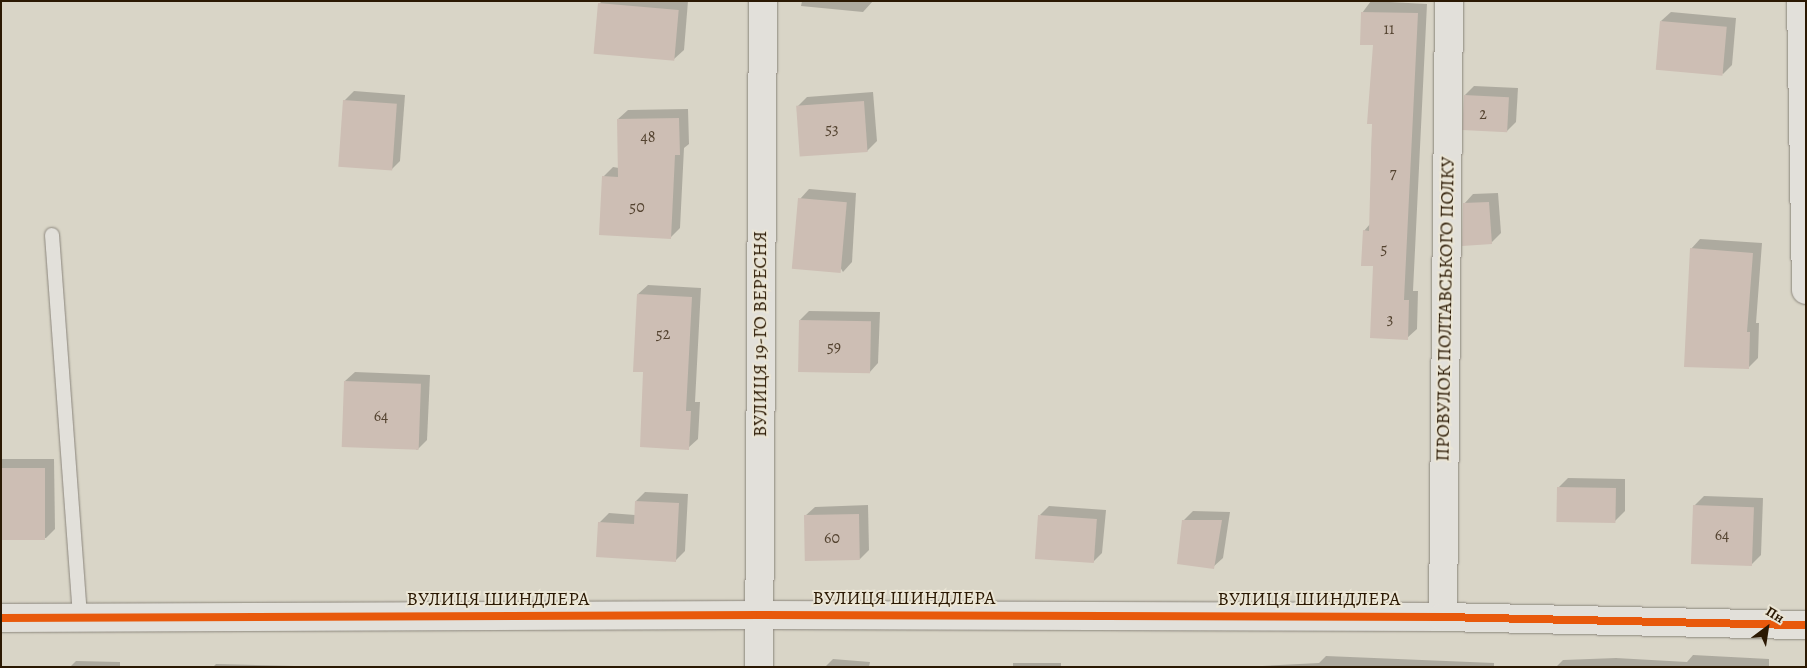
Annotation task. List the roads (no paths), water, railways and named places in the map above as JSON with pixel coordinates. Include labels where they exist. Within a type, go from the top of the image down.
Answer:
[{"type":"street","name":"ВУЛИЦЯ 19-ГО ВЕРЕСНЯ","points":[[759,667],[763,1]]},
{"type":"street","name":"ПРОВУЛОК ПОЛТАВСЬКОГО ПОЛКУ","points":[[1443,617],[1449,1]]},
{"type":"street","points":[[1801,1],[1806,290]]},
{"type":"street","name":"ВУЛИЦЯ ШИНДЛЕРА","points":[[1,618],[760,615],[1443,617],[1806,625]]},
{"type":"lane","points":[[52,235],[80,618]]}]
